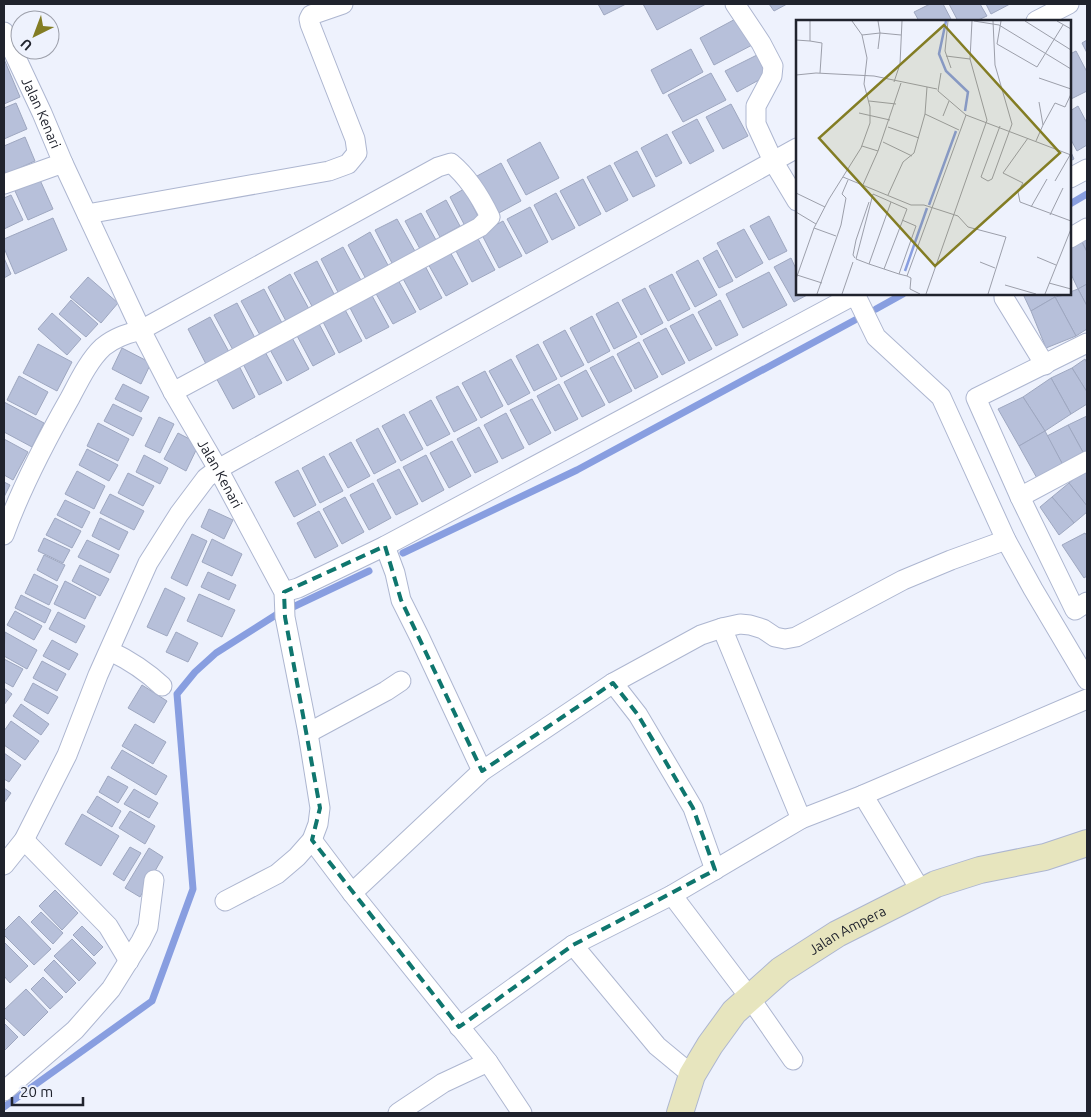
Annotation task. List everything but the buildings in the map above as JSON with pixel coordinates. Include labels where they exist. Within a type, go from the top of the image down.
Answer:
[{"type":"street","points":[[87,214],[329,171],[348,164],[356,153],[355,139],[309,19],[311,15],[343,4]]},
{"type":"street","points":[[735,4],[761,43],[773,66],[772,76],[756,106],[756,124],[773,161],[796,199]]},
{"type":"street","points":[[1038,20],[1069,4]]},
{"type":"street","name":"Jalan Kenari","points":[[4,32],[141,330],[173,392],[218,469],[284,592],[284,617],[308,733],[320,808],[318,824],[312,840],[297,857],[277,874],[225,901]]},
{"type":"street","points":[[4,865],[24,840],[67,755],[98,675],[138,583],[161,540],[206,478],[218,469],[796,149]]},
{"type":"street","points":[[4,184],[63,163]]},
{"type":"street","points":[[4,535],[36,464],[84,372],[103,348],[121,335],[141,330],[438,167],[451,164],[466,176],[490,217],[480,227],[173,392]]},
{"type":"street","points":[[1071,177],[1087,169]]},
{"type":"street","points":[[1071,237],[1087,228]]},
{"type":"street","points":[[284,592],[298,588],[384,546],[853,295]]},
{"type":"street","points":[[855,295],[876,337],[941,398],[1006,540],[1087,680]]},
{"type":"street","points":[[1004,295],[1004,298],[1045,365]]},
{"type":"street","points":[[1087,343],[976,398],[1020,497],[1074,610],[1087,602]]},
{"type":"street","points":[[1020,497],[1087,461]]},
{"type":"street","points":[[352,893],[482,771],[613,683],[701,635],[740,624],[763,629],[775,638],[785,640],[796,637],[903,580],[1006,540]]},
{"type":"street","points":[[384,546],[395,573],[401,600],[482,771]]},
{"type":"street","points":[[1056,629],[1087,613]]},
{"type":"street","points":[[722,628],[801,819]]},
{"type":"street","points":[[110,651],[128,659],[162,686]]},
{"type":"street","points":[[308,733],[401,681]]},
{"type":"street","points":[[613,683],[638,715],[693,808],[715,870]]},
{"type":"street","points":[[459,1027],[573,945],[672,895],[801,819],[863,795],[1087,699]]},
{"type":"street","points":[[863,795],[921,891]]},
{"type":"street","points":[[24,840],[108,926],[129,961]]},
{"type":"street","points":[[312,840],[352,893],[488,1062],[522,1113]]},
{"type":"street","name":"Jalan Ampera","points":[[680,1113],[692,1075],[710,1045],[734,1012],[782,970],[838,934],[921,891],[980,870],[1045,857],[1087,843]]},
{"type":"street","points":[[4,1091],[75,1030],[111,988],[148,927],[154,880]]},
{"type":"street","points":[[672,895],[750,998],[793,1060]]},
{"type":"street","points":[[573,945],[657,1046],[692,1075]]},
{"type":"street","points":[[398,1113],[443,1083],[488,1062]]},
{"type":"highlighted area","points":[[385,546],[401,600],[482,771],[613,683],[638,715],[693,808],[715,870],[573,945],[459,1027],[312,840],[320,808],[285,617],[284,592]]},
{"type":"waterway","points":[[1071,203],[1087,194]]},
{"type":"waterway","points":[[876,309],[901,295]]},
{"type":"waterway","points":[[403,553],[577,470],[855,320]]},
{"type":"waterway","points":[[293,607],[369,571]]},
{"type":"waterway","points":[[4,1107],[152,1001],[193,889],[177,694],[195,672],[216,653],[279,613]]}]
